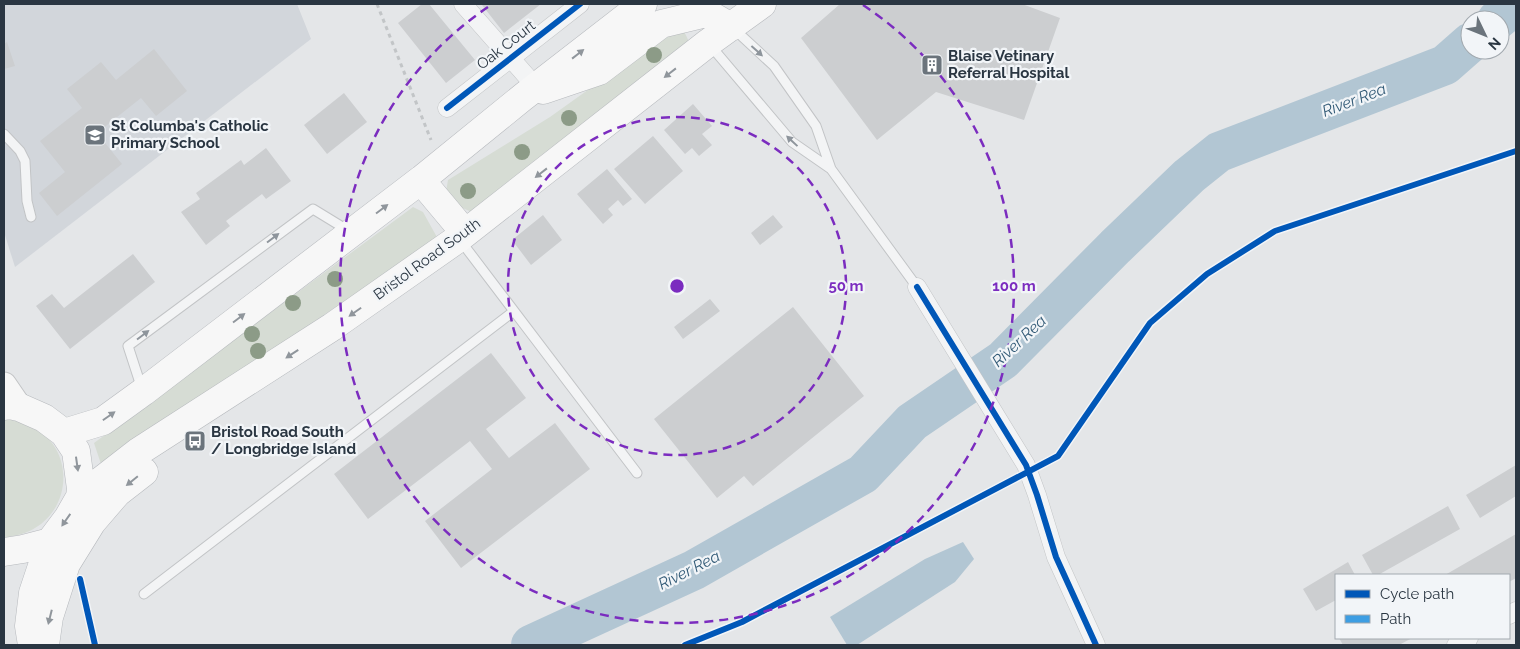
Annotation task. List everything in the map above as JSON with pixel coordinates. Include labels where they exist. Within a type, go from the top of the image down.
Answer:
[{"type":"highway","points":[[64,433],[103,421],[143,392],[432,171],[529,92],[643,4]]},
{"type":"highway","name":"Bristol Road South","points":[[80,497],[138,452],[332,327],[462,235],[708,43],[762,4]]},
{"type":"highway","points":[[529,92],[599,71],[661,24],[708,8]]},
{"type":"highway","points":[[708,8],[731,27]]},
{"type":"highway","points":[[708,8],[708,43]]},
{"type":"highway","points":[[432,171],[429,190],[462,235]]},
{"type":"highway","points":[[45,645],[49,617],[66,564],[92,522],[117,494],[168,452],[219,400]]},
{"type":"highway","points":[[11,407],[44,418],[64,433],[76,451],[81,489],[80,497],[68,518],[50,542],[33,593],[29,626],[32,645]]},
{"type":"highway","points":[[4,552],[50,542]]},
{"type":"main road","points":[[4,386],[11,407]]},
{"type":"street","points":[[463,4],[510,58],[529,92]]},
{"type":"street","name":"Oak Court","points":[[448,108],[580,4]]},
{"type":"street","points":[[917,287],[1026,465],[1056,557],[1096,645]]},
{"type":"street","points":[[1456,645],[1467,639]]},
{"type":"lane","points":[[731,27],[774,66],[816,126],[831,169],[917,287]]},
{"type":"lane","points":[[708,43],[792,142],[831,169]]},
{"type":"lane","points":[[4,134],[20,151],[25,161],[27,201],[31,217]]},
{"type":"lane","points":[[143,392],[128,346],[312,209],[351,232]]},
{"type":"lane","points":[[462,235],[514,311],[637,472]]},
{"type":"lane","points":[[144,594],[514,311]]},
{"type":"path","points":[[377,4],[432,171]]},
{"type":"shaded area","name":"St Columba's Catholic Primary School","points":[[4,4],[297,4],[311,39],[15,267],[4,232]]},
{"type":"shaded area","points":[[683,29],[691,46],[474,213],[458,206],[446,192],[448,180],[550,117],[662,37]]},
{"type":"shaded area","points":[[413,207],[423,212],[438,239],[101,464],[94,443]]},
{"type":"shaded area","points":[[4,419],[23,422],[43,433],[56,449],[63,468],[63,487],[57,505],[45,521],[27,532],[4,537]]},
{"type":"water","points":[[963,542],[974,559],[955,582],[857,645],[847,645],[830,617],[925,559]]},
{"type":"building","points":[[422,4],[429,4],[475,60],[446,83],[398,23]]},
{"type":"building","points":[[483,4],[541,4],[504,33]]},
{"type":"building","name":"Blaise Vetinary Referral Hospital","points":[[840,4],[1022,4],[1060,18],[1024,120],[936,92],[877,140],[801,38]]},
{"type":"building","points":[[7,42],[15,66],[4,69],[4,44]]},
{"type":"building","points":[[154,49],[187,91],[156,116],[141,98],[97,133],[122,164],[57,216],[39,193],[65,172],[40,141],[82,108],[67,89],[101,62],[116,80]]},
{"type":"building","points":[[344,93],[367,122],[327,154],[304,125]]},
{"type":"building","points":[[693,104],[712,126],[702,134],[712,145],[699,156],[692,148],[685,154],[664,130]]},
{"type":"building","points":[[653,136],[683,171],[645,204],[614,169]]},
{"type":"building","points":[[266,148],[291,181],[266,199],[262,194],[226,221],[230,226],[206,245],[181,212],[200,199],[196,193],[241,160],[244,165]]},
{"type":"building","points":[[607,169],[632,199],[623,206],[618,200],[608,209],[613,215],[603,224],[577,194]]},
{"type":"building","points":[[543,215],[562,240],[531,265],[512,240]]},
{"type":"building","points":[[773,215],[783,227],[760,245],[751,233]]},
{"type":"building","points":[[133,254],[155,282],[70,349],[36,306],[52,294],[64,308]]},
{"type":"building","points":[[710,299],[720,311],[683,339],[674,327]]},
{"type":"building","points":[[793,307],[864,396],[753,486],[744,476],[717,498],[654,419]]},
{"type":"building","points":[[491,353],[526,398],[486,429],[509,458],[555,423],[590,469],[461,568],[425,521],[492,469],[470,441],[368,519],[334,474]]},
{"type":"building","points":[[1516,465],[1516,496],[1480,518],[1466,495]]},
{"type":"building","points":[[1448,506],[1460,529],[1380,574],[1372,574],[1362,555]]},
{"type":"building","points":[[1516,534],[1516,578],[1510,581],[1510,574],[1447,574]]},
{"type":"building","points":[[1348,562],[1354,574],[1335,574],[1335,601],[1316,611],[1303,589]]},
{"type":"building","points":[[1340,639],[1410,639],[1399,645],[1343,645]]},
{"type":"waterway","name":"River Rea","points":[[1510,10],[1516,8]]},
{"type":"waterway","name":"River Rea","points":[[531,645],[694,570],[863,474],[912,422],[1003,360],[1115,247],[1189,176],[1219,152],[1445,65],[1460,52]]},
{"type":"cycle path","points":[[447,108],[580,4]]},
{"type":"cycle path","points":[[685,645],[742,622],[1058,456],[1150,323],[1207,274],[1275,231],[1516,151]]},
{"type":"cycle path","points":[[917,287],[1026,465],[1056,557],[1096,645]]},
{"type":"cycle path","points":[[80,579],[95,645]]},
{"type":"place","name":"Blaise Vetinary Referral Hospital","points":[[932,65]]},
{"type":"place","name":"St Columba's Catholic Primary School","points":[[95,135]]},
{"type":"place","name":"Bristol Road South / Longbridge Island","points":[[195,441]]}]
